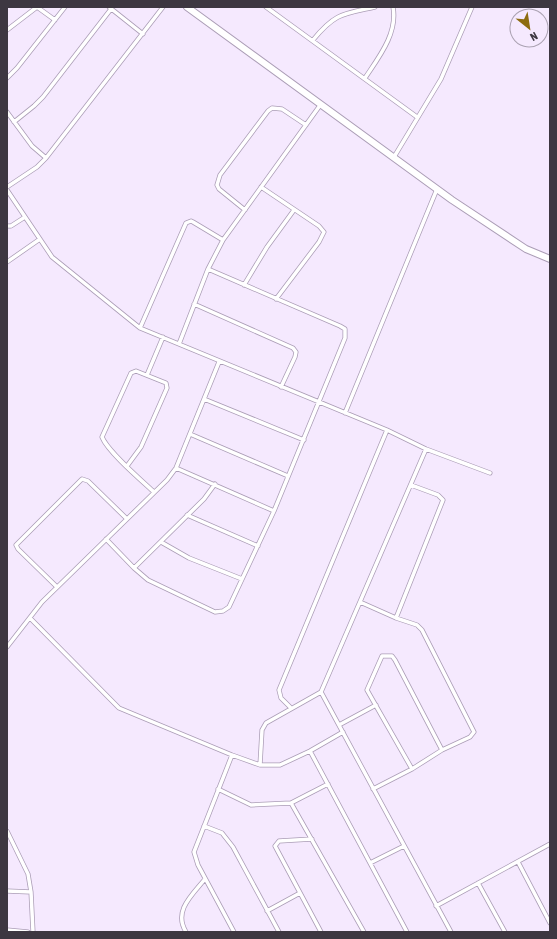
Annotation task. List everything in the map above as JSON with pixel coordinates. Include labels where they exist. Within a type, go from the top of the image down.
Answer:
[{"type":"highway","points":[[187,7],[437,189],[526,249],[550,258]]},
{"type":"street","points":[[7,30],[37,7],[55,20]]},
{"type":"street","points":[[7,78],[17,68],[65,7]]},
{"type":"street","points":[[7,187],[37,167],[46,158],[163,7]]},
{"type":"street","points":[[266,7],[418,117]]},
{"type":"street","points":[[313,40],[326,24],[336,17],[375,7]]},
{"type":"street","points":[[365,78],[391,34],[394,25],[393,7]]},
{"type":"street","points":[[394,157],[441,79],[472,7]]},
{"type":"street","points":[[14,122],[43,97],[110,8],[143,34]]},
{"type":"street","points":[[178,344],[208,269],[223,240],[321,104]]},
{"type":"street","points":[[245,210],[219,189],[217,185],[220,175],[268,111],[272,108],[282,109],[306,125]]},
{"type":"street","points":[[7,112],[32,146],[46,158]]},
{"type":"street","points":[[261,187],[319,226],[324,232],[319,242],[276,299]]},
{"type":"street","points":[[345,413],[437,189]]},
{"type":"street","points":[[7,190],[52,256],[140,328],[318,403],[387,430],[426,449],[490,473]]},
{"type":"street","points":[[244,285],[267,247],[294,210]]},
{"type":"street","points":[[7,226],[10,226],[25,217]]},
{"type":"street","points":[[140,328],[186,223],[191,220],[223,240]]},
{"type":"street","points":[[7,262],[40,239]]},
{"type":"street","points":[[106,539],[148,580],[215,612],[224,611],[229,607],[274,511],[345,338],[345,329],[208,269]]},
{"type":"street","points":[[194,304],[293,348],[296,352],[295,357],[282,387]]},
{"type":"street","points":[[147,374],[163,337]]},
{"type":"street","points":[[7,647],[42,602],[154,492],[176,468],[220,362]]},
{"type":"street","points":[[127,466],[141,447],[168,388],[166,383],[147,374],[136,371],[131,372],[113,416],[102,435],[103,440],[127,466],[154,492]]},
{"type":"street","points":[[204,399],[304,440]]},
{"type":"street","points":[[291,708],[281,698],[279,690],[387,430]]},
{"type":"street","points":[[190,434],[288,476]]},
{"type":"street","points":[[260,765],[262,730],[266,723],[321,692],[426,449]]},
{"type":"street","points":[[176,468],[274,511]]},
{"type":"street","points":[[57,587],[16,545],[74,487],[85,479],[127,519]]},
{"type":"street","points":[[134,568],[204,499],[215,484]]},
{"type":"street","points":[[396,618],[443,500],[438,495],[411,485]]},
{"type":"street","points":[[187,515],[258,546]]},
{"type":"street","points":[[161,542],[189,558],[242,579]]},
{"type":"street","points":[[360,602],[416,625],[422,630],[474,728],[473,735],[442,750],[412,769],[373,789]]},
{"type":"street","points":[[30,618],[119,708],[232,756],[260,765],[280,765],[310,751],[343,732]]},
{"type":"street","points":[[412,769],[367,690],[382,656],[392,656],[442,750]]},
{"type":"street","points":[[321,692],[451,932]]},
{"type":"street","points":[[339,725],[376,705]]},
{"type":"street","points":[[310,751],[407,932]]},
{"type":"street","points":[[232,756],[194,852],[205,879],[234,932]]},
{"type":"street","points":[[218,789],[251,805],[291,803],[328,784]]},
{"type":"street","points":[[291,803],[364,932]]},
{"type":"street","points":[[204,826],[222,833],[228,839],[278,932]]},
{"type":"street","points":[[7,831],[8,839],[28,874],[31,892],[33,932]]},
{"type":"street","points":[[312,839],[279,841],[275,845],[321,932]]},
{"type":"street","points":[[436,906],[550,844]]},
{"type":"street","points":[[370,863],[404,846]]},
{"type":"street","points":[[518,862],[550,923]]},
{"type":"street","points":[[186,932],[182,925],[181,914],[183,907],[205,879]]},
{"type":"street","points":[[478,883],[505,932]]},
{"type":"street","points":[[7,891],[31,892]]},
{"type":"street","points":[[267,911],[300,893]]},
{"type":"street","points":[[7,930],[28,932]]}]
